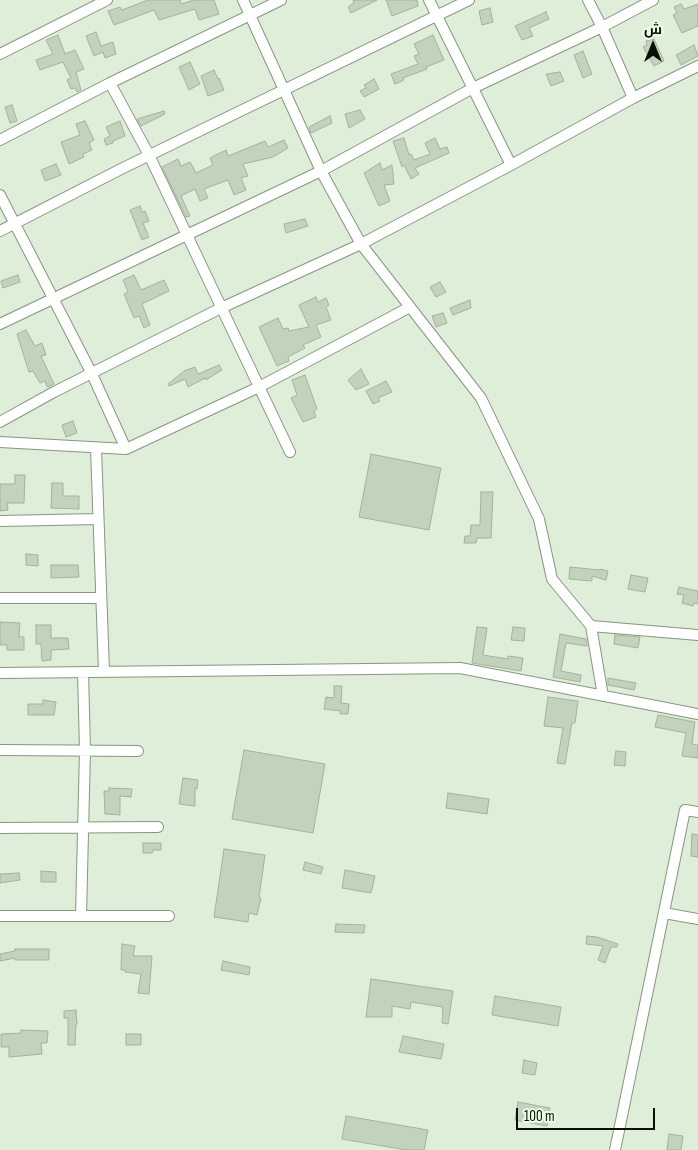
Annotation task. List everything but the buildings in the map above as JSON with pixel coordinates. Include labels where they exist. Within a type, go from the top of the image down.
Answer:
[{"type":"street","points":[[0,54],[107,0]]},
{"type":"street","points":[[243,0],[321,172],[361,244],[481,398],[539,519],[552,579],[591,626],[603,696]]},
{"type":"street","points":[[0,140],[110,83],[281,0]]},
{"type":"street","points":[[429,0],[511,165]]},
{"type":"street","points":[[0,231],[149,155],[469,0]]},
{"type":"street","points":[[588,0],[633,98]]},
{"type":"street","points":[[0,324],[321,172],[473,88],[602,27],[654,0]]},
{"type":"street","points":[[0,422],[54,392],[221,308],[361,244],[633,98],[698,66]]},
{"type":"street","points":[[110,83],[149,155],[290,452]]},
{"type":"street","points":[[0,195],[92,374],[126,449]]},
{"type":"street","points":[[0,442],[126,449],[259,387],[410,307]]},
{"type":"street","points":[[96,448],[104,672]]},
{"type":"street","points":[[0,521],[98,519]]},
{"type":"street","points":[[0,598],[101,598]]},
{"type":"street","points":[[591,626],[698,635]]},
{"type":"street","points":[[0,673],[460,668],[698,714]]},
{"type":"street","points":[[81,916],[86,750],[83,672]]},
{"type":"street","points":[[0,750],[138,750]]},
{"type":"street","points":[[615,1150],[685,810],[698,812]]},
{"type":"street","points":[[0,828],[158,827]]},
{"type":"street","points":[[664,913],[698,919]]},
{"type":"street","points":[[0,916],[169,916]]}]
